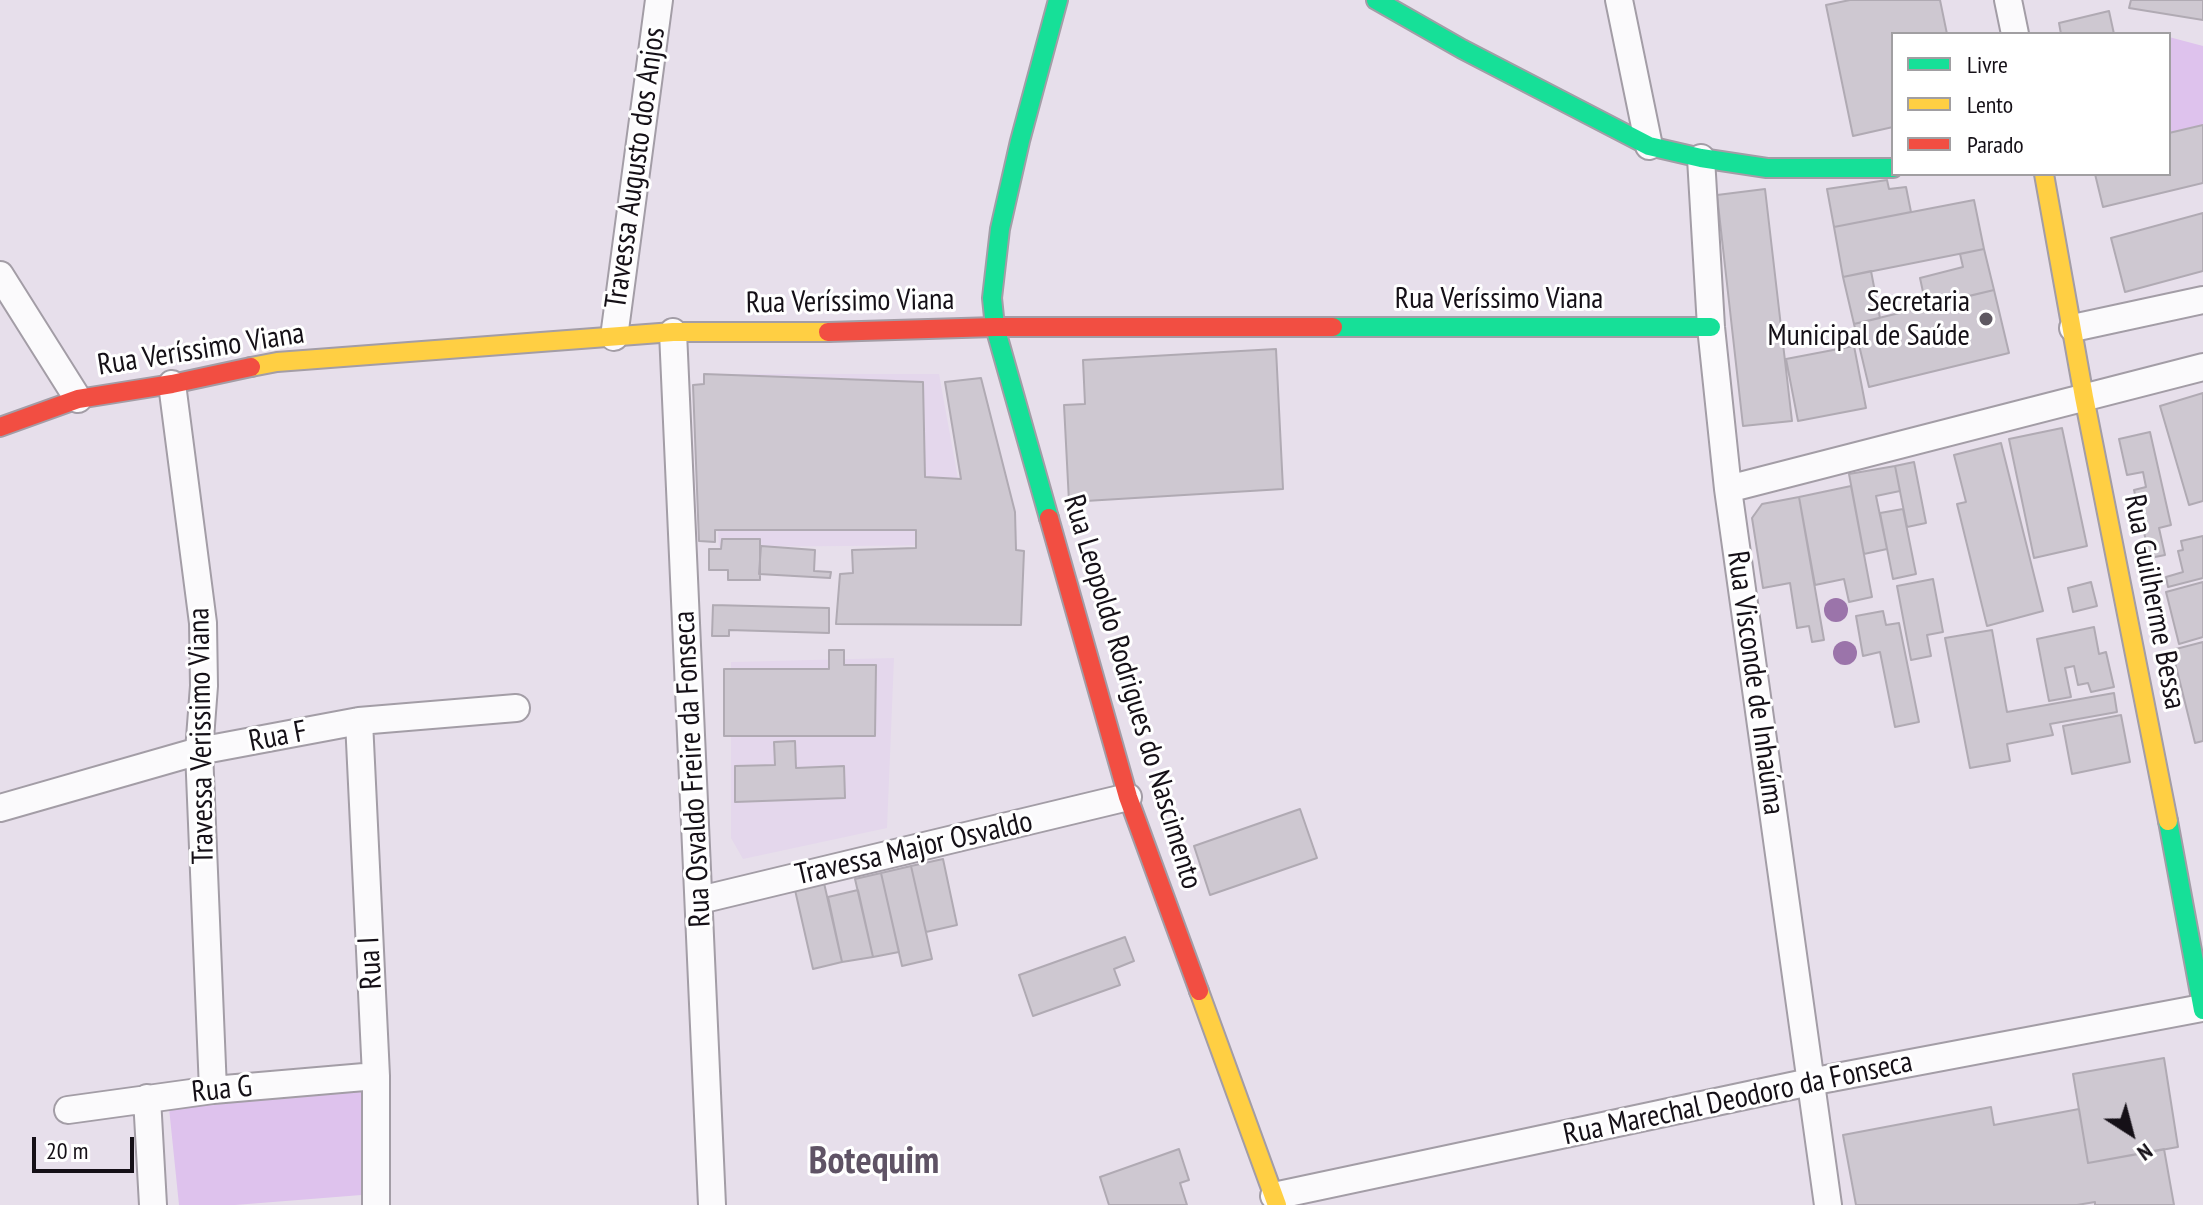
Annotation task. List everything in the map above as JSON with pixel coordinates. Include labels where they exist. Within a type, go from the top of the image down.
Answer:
[{"type":"street","name":"Travessa Augusto dos Anjos","points":[[614,337],[659,0]]},
{"type":"street","name":"Rua Leopoldo Rodrigues do Nascimento","points":[[1058,0],[1000,229],[992,298],[995,327],[1128,797],[1276,1200]]},
{"type":"street","points":[[1376,0],[1462,49],[1649,146],[1767,168],[1891,168]]},
{"type":"street","points":[[1619,0],[1649,146]]},
{"type":"street","points":[[2008,0],[2015,32]]},
{"type":"street","name":"Rua Visconde de Inhaúma","points":[[1701,158],[1711,327],[1728,489],[1828,1205]]},
{"type":"street","name":"Rua Guilherme Bessa","points":[[2044,176],[2084,397],[2148,712],[2203,1009]]},
{"type":"street","points":[[0,275],[78,399]]},
{"type":"street","points":[[2073,328],[2203,300]]},
{"type":"street","name":"Rua Veríssimo Viana","points":[[0,427],[78,399],[172,384],[277,362],[673,332],[865,332],[995,327],[1711,327]]},
{"type":"street","name":"Rua Osvaldo Freire da Fonseca","points":[[673,332],[712,1205]]},
{"type":"street","points":[[1728,489],[2203,367]]},
{"type":"street","name":"Travessa Verissimo Viana","points":[[172,384],[203,623],[204,686],[199,751],[213,1090]]},
{"type":"street","name":"Rua F","points":[[0,808],[199,751],[359,721],[516,708]]},
{"type":"street","name":"Rua I","points":[[359,721],[376,1076],[376,1205]]},
{"type":"street","name":"Travessa Major Osvaldo","points":[[700,900],[1128,797]]},
{"type":"street","name":"Rua Marechal Deodoro da Fonseca","points":[[1276,1200],[1810,1082],[2203,1009]]},
{"type":"street","name":"Rua G","points":[[68,1110],[213,1090],[376,1076]]},
{"type":"street","points":[[147,1098],[153,1205]]},
{"type":"shaded area","points":[[2171,38],[2203,46],[2203,125],[2171,133]]},
{"type":"shaded area","points":[[709,374],[939,374],[970,545],[719,547]]},
{"type":"shaded area","points":[[894,658],[887,828],[743,859],[731,838],[731,662]]},
{"type":"shaded area","points":[[385,1077],[374,1194],[235,1205],[179,1205],[168,1098]]},
{"type":"building","points":[[1850,0],[1940,0],[1947,32],[1891,32],[1891,127],[1853,136],[1826,5]]},
{"type":"building","points":[[2131,0],[2203,0],[2203,20],[2129,8]]},
{"type":"building","points":[[2109,11],[2114,32],[2061,32],[2059,23]]},
{"type":"building","points":[[2203,125],[2203,183],[2103,207],[2095,176],[2171,176],[2171,133]]},
{"type":"building","points":[[1887,180],[1889,189],[1906,187],[1911,212],[1834,227],[1827,189]]},
{"type":"building","points":[[1765,189],[1792,421],[1743,426],[1717,195]]},
{"type":"building","points":[[1974,200],[1984,249],[1843,277],[1834,227]]},
{"type":"building","points":[[2203,213],[2203,271],[2125,292],[2111,238]]},
{"type":"building","points":[[1984,249],[1994,290],[1926,306],[1920,278],[1963,267],[1960,254]]},
{"type":"building","points":[[1871,271],[1880,318],[1854,324],[1843,277]]},
{"type":"building","points":[[1994,290],[2009,353],[1869,387],[1854,324]]},
{"type":"building","points":[[1854,346],[1866,408],[1798,421],[1786,359]]},
{"type":"building","points":[[1276,349],[1283,489],[1069,502],[1064,405],[1085,404],[1083,360]]},
{"type":"building","points":[[704,374],[923,382],[925,477],[961,479],[945,382],[981,378],[1015,512],[1016,550],[1024,551],[1021,625],[836,624],[840,574],[853,573],[852,550],[916,548],[916,530],[715,530],[715,542],[699,541],[693,385],[704,384]]},
{"type":"building","points":[[2203,393],[2203,501],[2189,505],[2160,406]]},
{"type":"building","points":[[2062,428],[2087,546],[2034,558],[2009,439]]},
{"type":"building","points":[[2150,432],[2171,525],[2159,528],[2165,555],[2150,558],[2134,490],[2146,487],[2143,472],[2127,475],[2119,439]]},
{"type":"building","points":[[2001,443],[2043,611],[1987,626],[1957,504],[1966,502],[1954,455]]},
{"type":"building","points":[[1914,462],[1926,523],[1907,527],[1895,466]]},
{"type":"building","points":[[1895,466],[1900,491],[1876,496],[1887,549],[1864,554],[1849,474]]},
{"type":"building","points":[[1851,486],[1872,597],[1849,602],[1844,579],[1815,585],[1799,497]]},
{"type":"building","points":[[1799,497],[1824,640],[1812,642],[1809,626],[1797,628],[1790,583],[1763,588],[1752,518],[1762,504]]},
{"type":"building","points":[[1903,509],[1916,574],[1893,579],[1880,513]]},
{"type":"building","points":[[2203,536],[2203,578],[2168,587],[2166,577],[2183,572],[2178,551],[2183,550],[2181,541]]},
{"type":"building","points":[[722,539],[760,539],[760,580],[728,580],[728,570],[709,570],[709,549],[721,549]]},
{"type":"building","points":[[761,546],[815,550],[814,571],[831,572],[830,578],[759,574]]},
{"type":"building","points":[[1933,579],[1943,632],[1927,635],[1931,656],[1911,660],[1897,586]]},
{"type":"building","points":[[2091,582],[2097,606],[2073,612],[2068,588]]},
{"type":"building","points":[[2203,582],[2203,637],[2179,644],[2166,592]]},
{"type":"building","points":[[713,605],[829,608],[829,633],[729,630],[729,636],[712,636]]},
{"type":"building","points":[[1883,611],[1886,625],[1899,623],[1919,722],[1895,727],[1880,652],[1863,656],[1856,616]]},
{"type":"building","points":[[2094,627],[2099,654],[2106,652],[2114,687],[2091,692],[2088,683],[2078,685],[2074,666],[2065,668],[2071,697],[2049,701],[2037,639]]},
{"type":"building","points":[[1992,630],[2007,712],[2114,693],[2117,712],[2050,724],[2053,735],[2007,744],[2010,761],[1970,768],[1945,638]]},
{"type":"building","points":[[2203,642],[2203,741],[2195,743],[2172,650]]},
{"type":"building","points":[[829,650],[844,650],[844,665],[876,665],[875,736],[724,736],[724,669],[829,669]]},
{"type":"building","points":[[2121,715],[2130,762],[2072,774],[2063,726]]},
{"type":"building","points":[[795,741],[796,768],[844,766],[845,798],[735,802],[735,766],[775,765],[774,742]]},
{"type":"building","points":[[1300,809],[1317,858],[1210,895],[1194,846]]},
{"type":"building","points":[[943,859],[957,925],[926,932],[911,866]]},
{"type":"building","points":[[911,866],[932,959],[902,966],[881,873]]},
{"type":"building","points":[[881,873],[899,952],[873,957],[855,879]]},
{"type":"building","points":[[824,883],[842,962],[813,969],[795,890]]},
{"type":"building","points":[[858,890],[873,957],[842,962],[828,897]]},
{"type":"building","points":[[1125,937],[1134,961],[1114,969],[1120,985],[1033,1016],[1019,975]]},
{"type":"building","points":[[2164,1058],[2178,1147],[2088,1163],[2073,1074]]},
{"type":"building","points":[[1991,1107],[1994,1125],[2079,1109],[2088,1163],[2164,1149],[2174,1205],[2095,1205],[2095,1202],[2077,1205],[1856,1205],[1843,1135]]},
{"type":"building","points":[[1179,1149],[1189,1180],[1180,1183],[1187,1205],[1109,1205],[1100,1177]]},
{"type":"traffic: fast","points":[[1049,518],[995,327],[992,298],[1000,229],[1058,0]]},
{"type":"traffic: fast","points":[[1376,0],[1462,49],[1649,146],[1767,168],[1891,168]]},
{"type":"traffic: fast","points":[[1333,327],[1711,327]]},
{"type":"traffic: fast","points":[[2168,821],[2203,1010]]},
{"type":"traffic: slow","points":[[2044,176],[2084,397],[2168,821]]},
{"type":"traffic: slow","points":[[251,367],[277,362],[673,332],[828,332]]},
{"type":"traffic: slow","points":[[1199,991],[1277,1205]]},
{"type":"traffic: jam","points":[[828,332],[995,327],[1333,327]]},
{"type":"traffic: jam","points":[[0,427],[78,399],[251,367]]},
{"type":"traffic: jam","points":[[1049,518],[1128,797],[1199,991]]},
{"type":"place","name":"Secretaria Municipal de Saúde","points":[[1986,319]]},
{"type":"district","name":"Botequim","points":[[874,1162]]}]
